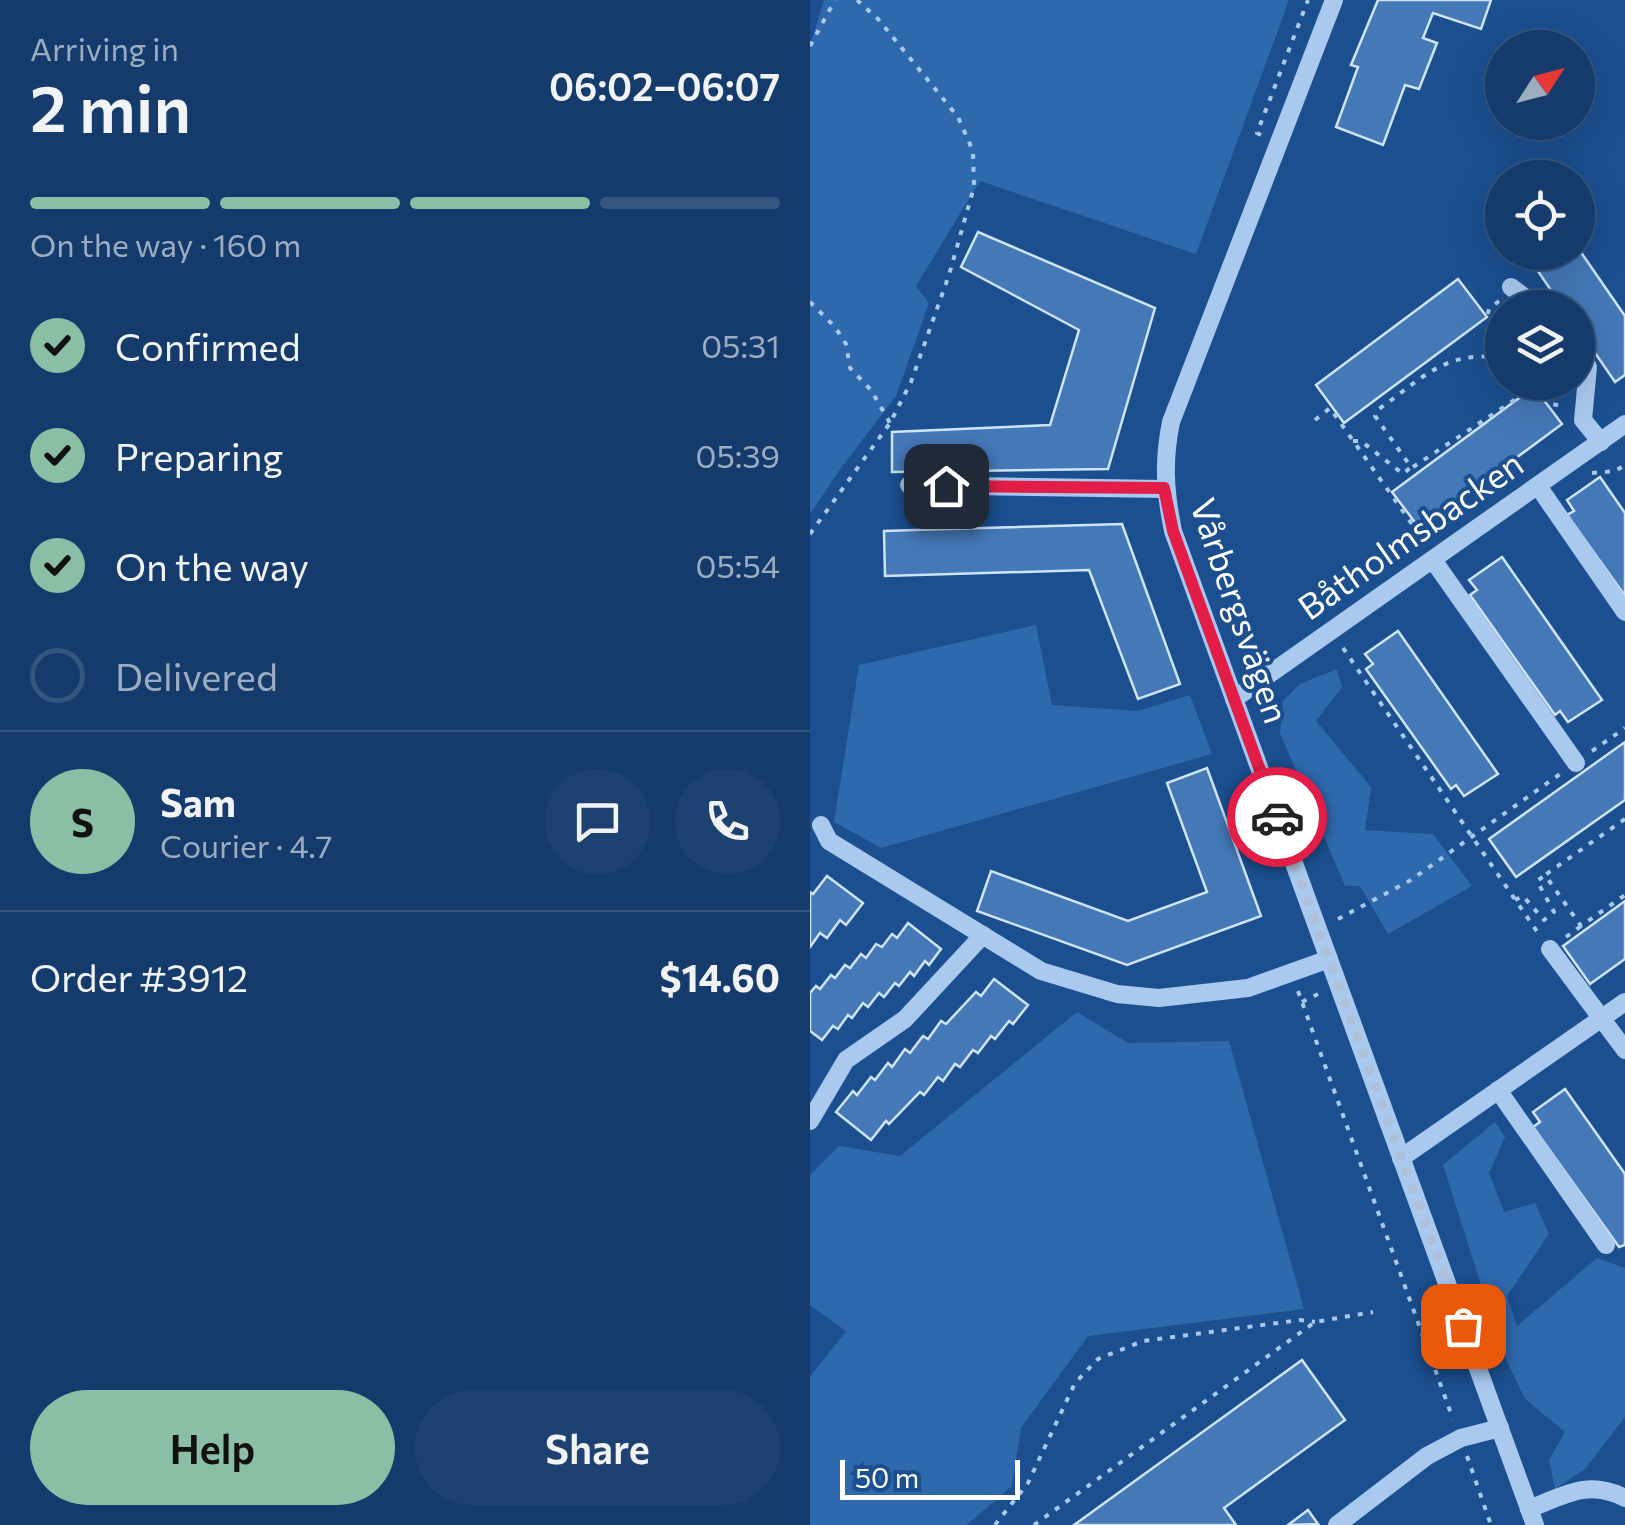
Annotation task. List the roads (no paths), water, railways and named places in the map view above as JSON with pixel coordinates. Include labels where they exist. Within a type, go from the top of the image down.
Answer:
[{"type":"street","name":"Vårbergsvägen","points":[[1334,0],[1182,392],[1164,456],[1164,488],[1173,531],[1532,1517]]},
{"type":"street","points":[[1512,287],[1516,290]]},
{"type":"street","points":[[1585,400],[1583,420],[1600,442]]},
{"type":"street","name":"Båtholmsbacken","points":[[1234,699],[1625,424]]},
{"type":"street","points":[[909,485],[1164,488]]},
{"type":"street","points":[[1538,486],[1625,612]]},
{"type":"street","points":[[1434,560],[1576,763]]},
{"type":"street","points":[[821,825],[829,840],[1041,971],[1118,994],[1159,998],[1248,988],[1329,958]]},
{"type":"street","points":[[810,1121],[846,1060],[905,1019],[983,935]]},
{"type":"street","points":[[1550,949],[1625,1050]]},
{"type":"street","points":[[1401,1158],[1625,1002]]},
{"type":"street","points":[[1498,1090],[1606,1245]]},
{"type":"street","points":[[1337,1525],[1427,1456],[1460,1438],[1500,1428]]},
{"type":"street","points":[[1532,1517],[1584,1488],[1611,1491],[1625,1498]]}]
